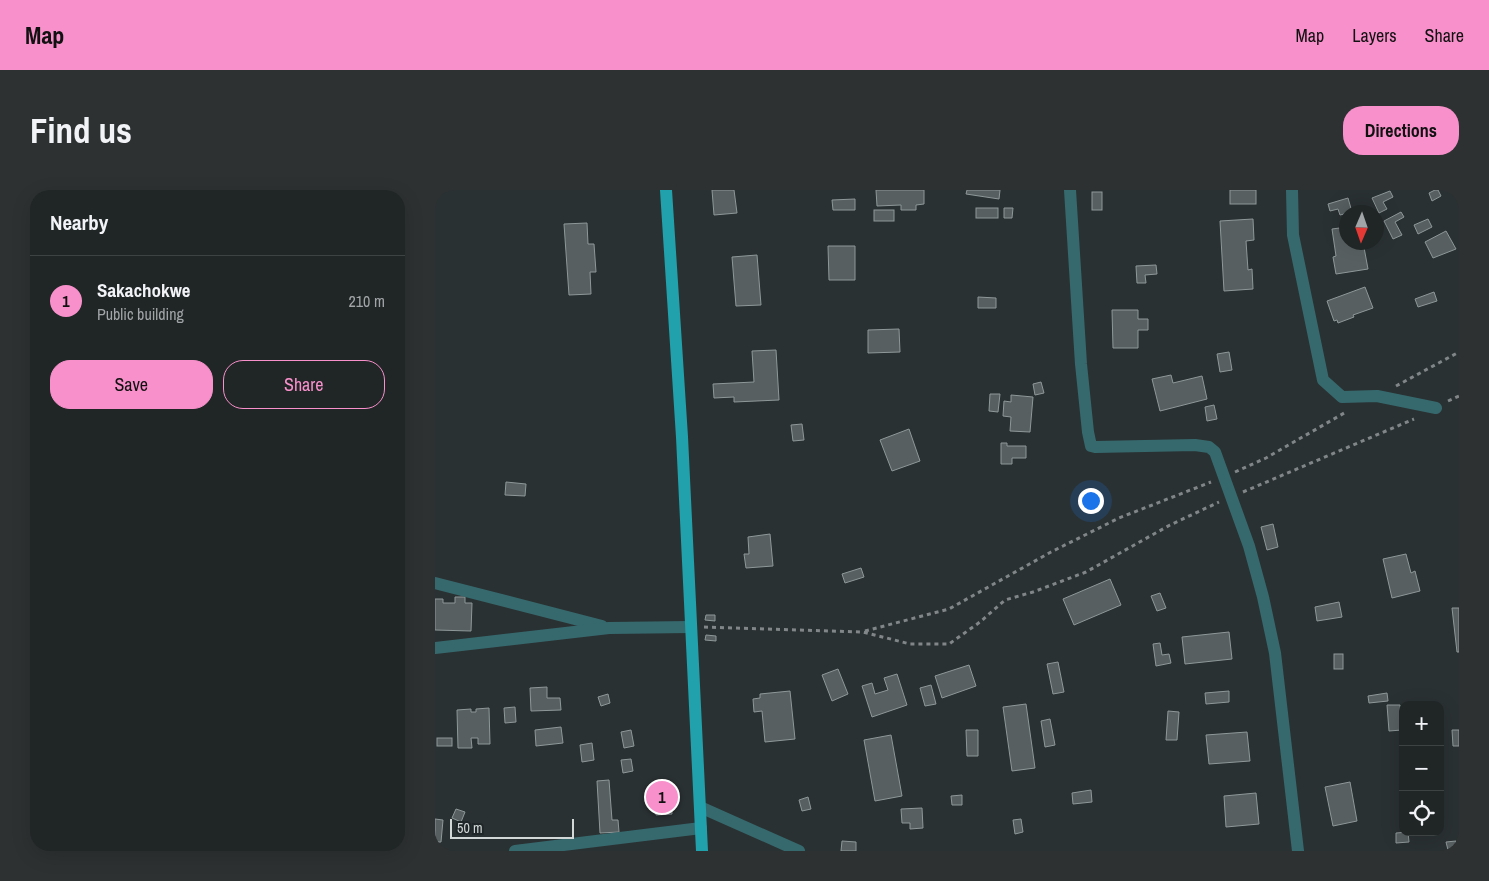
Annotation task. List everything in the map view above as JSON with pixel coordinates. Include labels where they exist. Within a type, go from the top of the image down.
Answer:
[{"type":"main road","points":[[666,190],[682,436],[703,851]]},
{"type":"street","points":[[1069,190],[1081,364],[1091,446],[1195,445],[1209,447],[1215,452],[1249,546],[1275,652],[1298,851]]},
{"type":"street","points":[[1292,190],[1293,234],[1323,380],[1342,397],[1377,396],[1436,408]]},
{"type":"street","points":[[435,583],[609,628]]},
{"type":"street","points":[[435,648],[609,628],[691,627]]},
{"type":"street","points":[[700,807],[799,851]]},
{"type":"street","points":[[515,851],[701,828]]},
{"type":"path","points":[[1377,396],[1459,352]]},
{"type":"path","points":[[691,627],[863,632],[910,644],[949,644],[980,622],[1005,600],[1033,592],[1086,572],[1170,525],[1401,425],[1459,396]]},
{"type":"path","points":[[863,632],[949,609],[1051,552],[1119,518],[1223,478],[1266,458],[1354,408]]},
{"type":"building","points":[[712,190],[734,190],[737,213],[714,215]]},
{"type":"building","points":[[876,190],[924,190],[924,204],[916,205],[916,210],[901,210],[901,205],[877,206]]},
{"type":"building","points":[[967,190],[1000,190],[999,199],[966,194]]},
{"type":"building","points":[[1230,190],[1256,190],[1256,204],[1230,204]]},
{"type":"building","points":[[1438,190],[1441,196],[1432,201],[1429,193]]},
{"type":"building","points":[[1390,191],[1393,197],[1383,202],[1387,209],[1384,210],[1384,205],[1375,205],[1372,198]]},
{"type":"building","points":[[1092,192],[1102,192],[1102,210],[1092,210]]},
{"type":"building","points":[[1348,198],[1350,205],[1339,205],[1339,212],[1338,209],[1330,211],[1328,204]]},
{"type":"building","points":[[855,199],[855,210],[833,210],[832,200]]},
{"type":"building","points":[[976,208],[998,208],[998,218],[976,218]]},
{"type":"building","points":[[1004,208],[1013,208],[1012,218],[1004,218]]},
{"type":"building","points":[[874,210],[894,210],[894,221],[874,221]]},
{"type":"building","points":[[1401,212],[1404,217],[1395,222],[1402,235],[1393,239],[1384,221]]},
{"type":"building","points":[[1253,219],[1254,240],[1246,241],[1248,270],[1252,269],[1253,289],[1224,291],[1220,221]]},
{"type":"building","points":[[1428,219],[1432,227],[1418,234],[1414,225]]},
{"type":"building","points":[[587,223],[588,244],[594,244],[596,272],[590,272],[591,294],[569,295],[564,224]]},
{"type":"building","points":[[1339,228],[1339,250],[1364,250],[1368,269],[1336,274],[1333,257],[1336,256],[1332,229]]},
{"type":"building","points":[[1446,231],[1456,249],[1433,258],[1425,242]]},
{"type":"building","points":[[828,246],[855,246],[855,280],[829,280]]},
{"type":"building","points":[[757,255],[761,305],[736,306],[732,257]]},
{"type":"building","points":[[1156,265],[1157,274],[1145,275],[1146,283],[1137,283],[1136,266]]},
{"type":"building","points":[[1365,287],[1373,308],[1338,323],[1337,320],[1334,321],[1327,301]]},
{"type":"building","points":[[1434,292],[1437,301],[1418,307],[1415,299]]},
{"type":"building","points":[[978,297],[996,298],[996,308],[978,308]]},
{"type":"building","points":[[1112,310],[1138,310],[1138,319],[1148,319],[1148,330],[1138,330],[1138,348],[1113,348]]},
{"type":"building","points":[[899,329],[900,352],[868,353],[868,330]]},
{"type":"building","points":[[776,350],[779,400],[734,402],[734,397],[714,398],[713,384],[754,382],[752,351]]},
{"type":"building","points":[[1229,352],[1232,370],[1220,372],[1217,354]]},
{"type":"building","points":[[1171,375],[1173,383],[1202,376],[1207,399],[1160,411],[1152,379]]},
{"type":"building","points":[[1041,382],[1044,393],[1035,395],[1033,384]]},
{"type":"building","points":[[990,394],[1000,394],[998,412],[989,411]]},
{"type":"building","points":[[1011,395],[1033,397],[1030,432],[1010,431],[1011,417],[1003,416],[1004,401],[1011,402]]},
{"type":"building","points":[[1214,405],[1217,419],[1207,421],[1205,407]]},
{"type":"building","points":[[802,424],[804,440],[793,441],[791,425]]},
{"type":"building","points":[[909,429],[920,461],[892,471],[880,440]]},
{"type":"building","points":[[1001,443],[1007,443],[1007,446],[1026,446],[1026,458],[1012,458],[1012,464],[1001,464]]},
{"type":"building","points":[[506,482],[526,484],[525,496],[505,495]]},
{"type":"building","points":[[1273,524],[1278,547],[1267,550],[1261,527]]},
{"type":"building","points":[[770,534],[773,566],[746,568],[744,554],[749,554],[748,537]]},
{"type":"building","points":[[1406,554],[1411,573],[1415,571],[1420,591],[1392,598],[1383,559]]},
{"type":"building","points":[[861,568],[864,577],[845,583],[842,574]]},
{"type":"building","points":[[1110,579],[1121,605],[1074,625],[1063,599]]},
{"type":"building","points":[[1160,593],[1166,608],[1157,611],[1151,596]]},
{"type":"building","points":[[455,597],[465,597],[465,603],[472,603],[471,631],[435,630],[435,599],[443,599],[443,603],[455,603]]},
{"type":"building","points":[[1339,602],[1342,617],[1317,621],[1315,607]]},
{"type":"building","points":[[1452,608],[1459,608],[1459,652],[1457,652]]},
{"type":"building","points":[[706,615],[715,615],[715,621],[705,620]]},
{"type":"building","points":[[1229,632],[1232,659],[1185,664],[1182,637]]},
{"type":"building","points":[[706,635],[716,636],[716,641],[705,640]]},
{"type":"building","points":[[1160,643],[1162,655],[1169,654],[1171,663],[1156,666],[1153,644]]},
{"type":"building","points":[[1334,654],[1343,654],[1343,669],[1334,669]]},
{"type":"building","points":[[1058,662],[1064,692],[1053,694],[1047,664]]},
{"type":"building","points":[[969,665],[976,686],[942,698],[935,676]]},
{"type":"building","points":[[838,669],[848,694],[832,701],[822,675]]},
{"type":"building","points":[[897,674],[907,705],[872,717],[862,686],[872,683],[875,694],[888,690],[884,678]]},
{"type":"building","points":[[931,685],[936,704],[925,706],[920,688]]},
{"type":"building","points":[[547,687],[547,698],[560,698],[561,710],[531,711],[530,688]]},
{"type":"building","points":[[790,691],[795,739],[765,742],[762,711],[754,712],[753,699],[760,698],[760,694]]},
{"type":"building","points":[[1229,691],[1229,702],[1206,704],[1205,693]]},
{"type":"building","points":[[1387,693],[1388,701],[1369,703],[1368,696]]},
{"type":"building","points":[[608,694],[610,703],[601,706],[598,697]]},
{"type":"building","points":[[1026,704],[1035,768],[1012,771],[1003,707]]},
{"type":"building","points":[[1387,705],[1399,705],[1399,730],[1389,731]]},
{"type":"building","points":[[515,707],[516,722],[505,723],[504,708]]},
{"type":"building","points":[[489,708],[490,744],[478,744],[478,738],[471,738],[472,748],[458,748],[457,710],[471,709],[471,712],[476,712],[476,709]]},
{"type":"building","points":[[1168,711],[1179,712],[1177,740],[1166,740]]},
{"type":"building","points":[[1050,719],[1055,745],[1045,747],[1041,721]]},
{"type":"building","points":[[561,727],[563,743],[536,746],[535,730]]},
{"type":"building","points":[[631,730],[634,746],[624,748],[621,732]]},
{"type":"building","points":[[966,730],[978,730],[978,756],[967,756]]},
{"type":"building","points":[[1452,730],[1459,730],[1459,746],[1453,746]]},
{"type":"building","points":[[1247,732],[1250,761],[1209,764],[1206,735]]},
{"type":"building","points":[[891,735],[902,796],[875,801],[864,740]]},
{"type":"building","points":[[437,738],[452,738],[452,746],[437,746]]},
{"type":"building","points":[[592,743],[594,760],[582,762],[580,745]]},
{"type":"building","points":[[631,759],[633,771],[623,773],[621,760]]},
{"type":"building","points":[[609,780],[612,820],[618,820],[619,832],[600,833],[597,781]]},
{"type":"building","points":[[670,781],[672,814],[656,815],[654,782]]},
{"type":"building","points":[[1350,782],[1357,821],[1333,826],[1325,787]]},
{"type":"building","points":[[1091,790],[1092,802],[1073,804],[1072,793]]},
{"type":"building","points":[[1256,793],[1259,824],[1226,827],[1224,796]]},
{"type":"building","points":[[962,795],[962,805],[952,805],[951,796]]},
{"type":"building","points":[[808,797],[811,809],[802,811],[799,800]]},
{"type":"building","points":[[922,808],[923,828],[910,829],[910,823],[902,823],[901,809]]},
{"type":"building","points":[[456,809],[465,812],[461,822],[452,818]]},
{"type":"building","points":[[435,819],[443,820],[441,842],[435,842]]},
{"type":"building","points":[[1021,819],[1023,832],[1015,834],[1013,820]]},
{"type":"building","points":[[1396,833],[1399,833],[1399,836],[1408,836],[1409,842],[1396,843]]},
{"type":"building","points":[[842,841],[856,842],[856,851],[841,851]]},
{"type":"building","points":[[1456,841],[1457,849],[1448,850],[1446,842]]},
{"type":"place","name":"Sakachokwe","points":[[662,797]]}]
